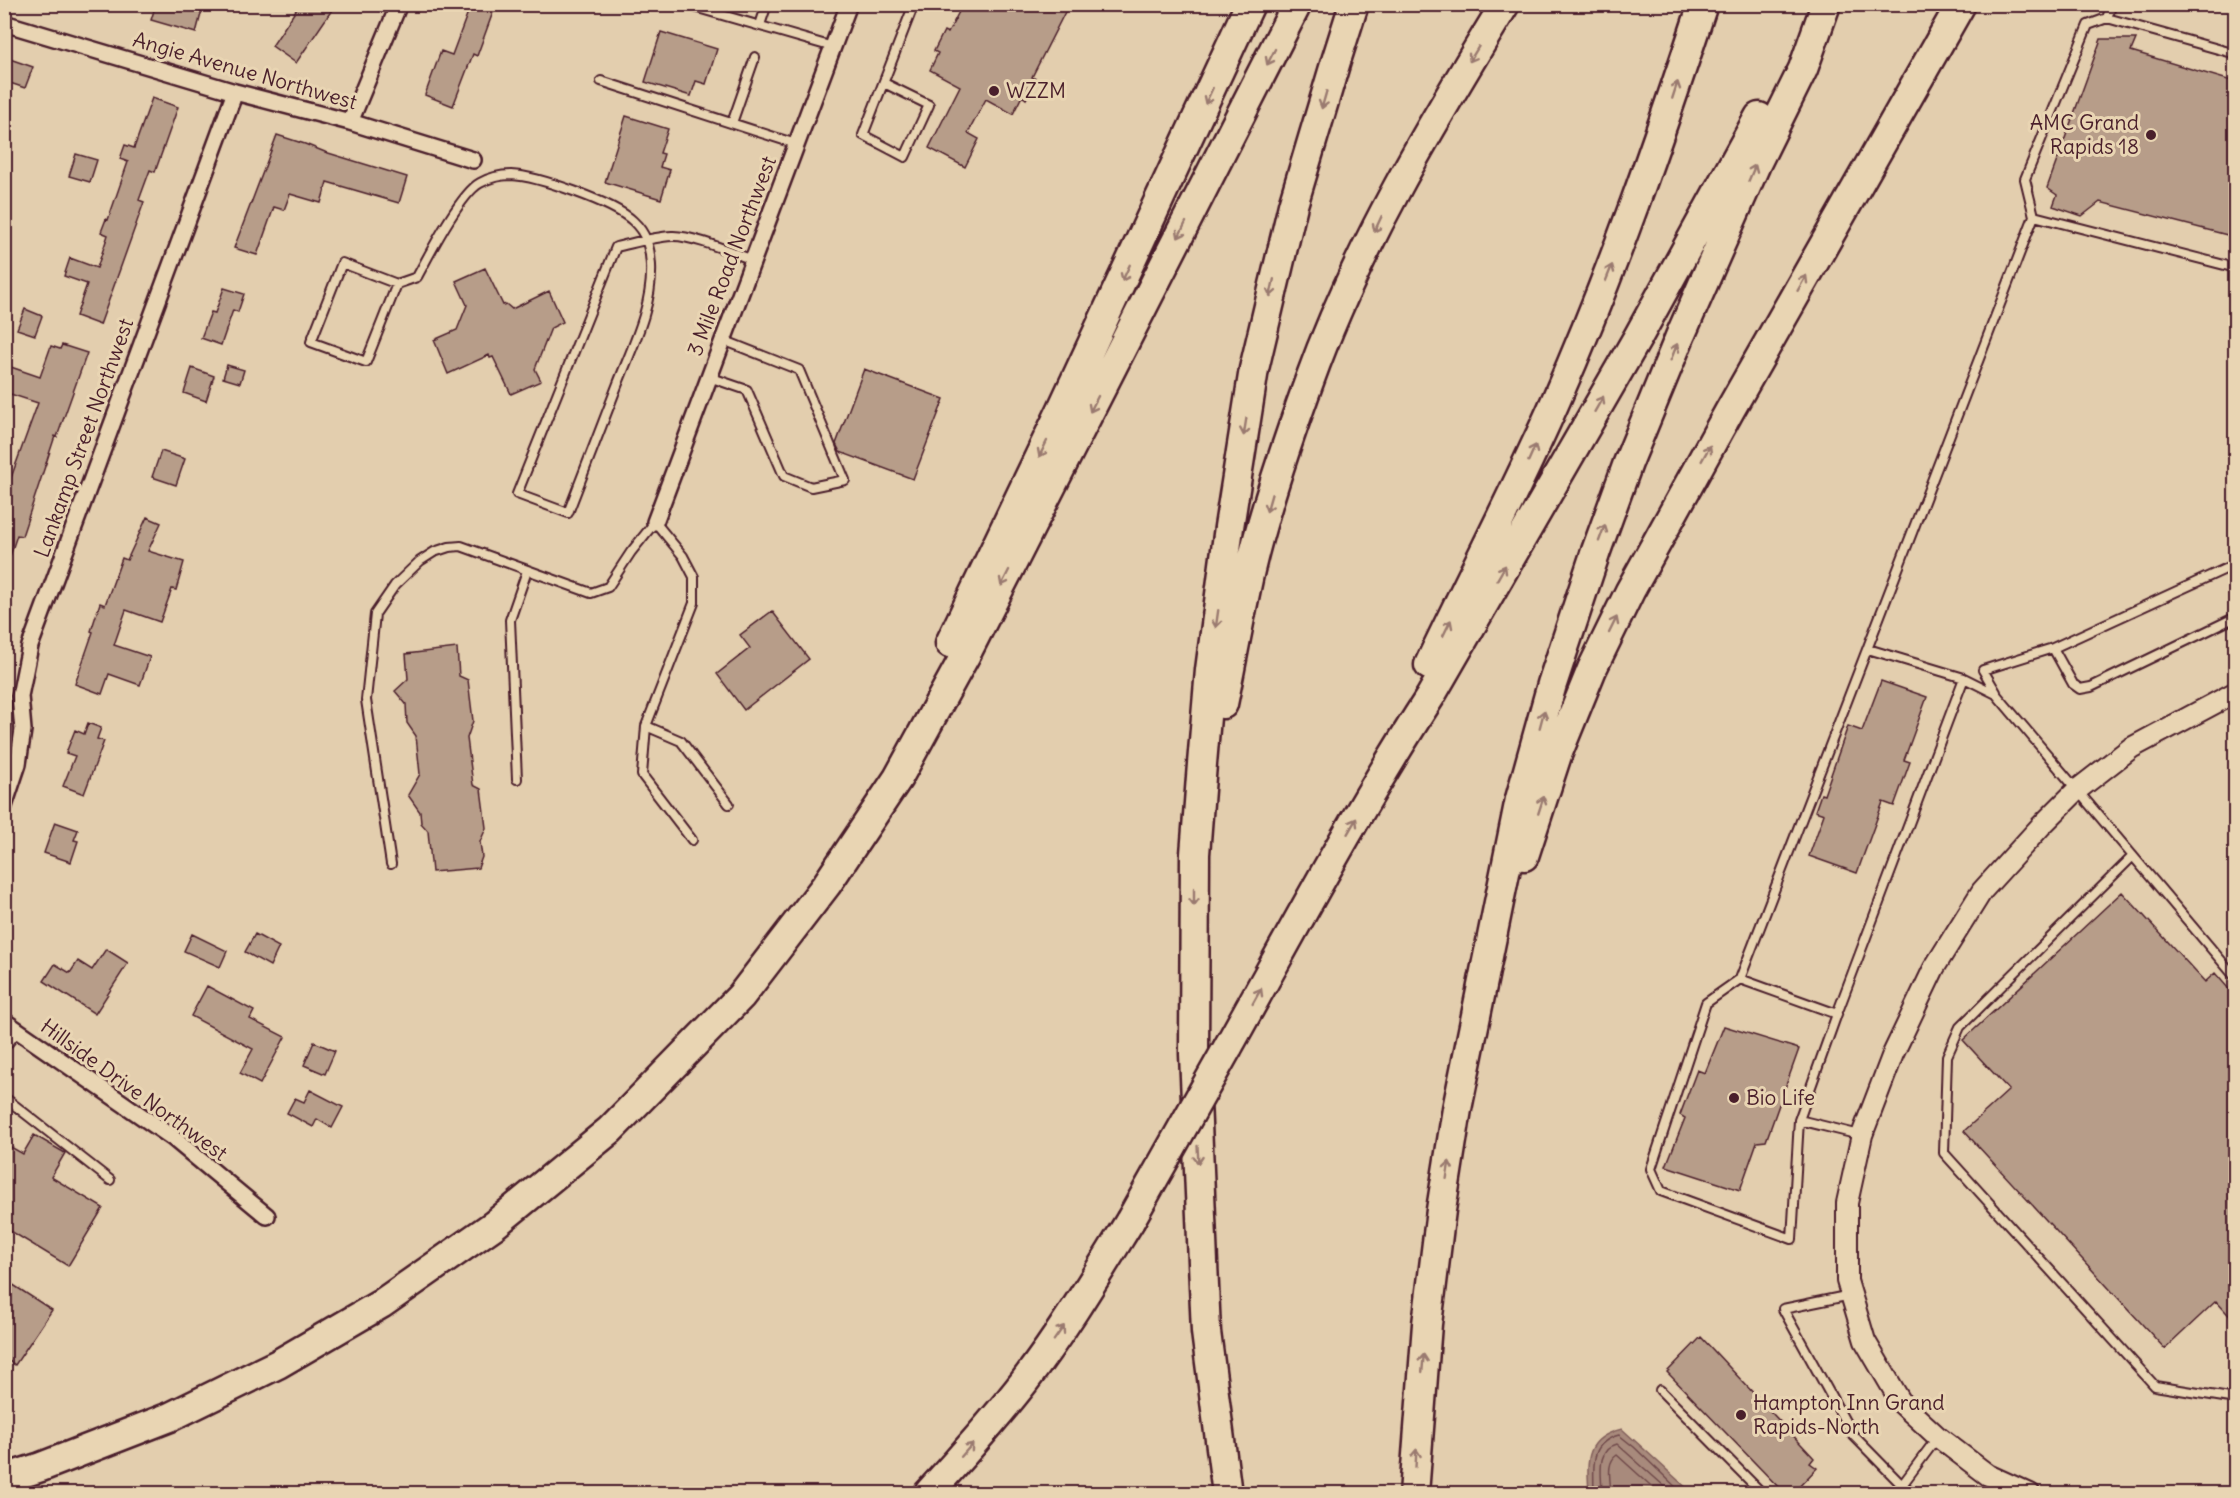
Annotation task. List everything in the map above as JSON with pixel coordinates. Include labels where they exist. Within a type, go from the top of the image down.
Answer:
[{"type":"highway","points":[[898,778],[942,660],[1250,4]]},
{"type":"highway","points":[[4,1479],[170,1417],[278,1364],[381,1304],[494,1225],[610,1130],[741,996],[827,884],[898,778],[972,643],[1298,4]]},
{"type":"highway","points":[[1227,1494],[1206,1332],[1194,1054],[1195,854],[1210,670],[1229,527],[1254,369],[1293,205],[1354,4]]},
{"type":"highway","points":[[1195,854],[1251,569],[1277,475],[1310,377],[1383,214],[1432,123],[1505,4]]},
{"type":"highway","points":[[1402,741],[1422,679],[1524,471],[1588,326],[1627,228],[1703,4]]},
{"type":"highway","points":[[1478,1001],[1557,755],[1592,669],[1630,591],[1713,440],[1961,4]]},
{"type":"highway","points":[[928,1494],[995,1419],[1025,1381],[1068,1321],[1130,1221],[1402,741],[1430,697],[1638,337],[1793,56],[1826,6]]},
{"type":"highway","points":[[1414,1494],[1427,1324],[1441,1210],[1457,1109],[1520,799],[1552,684],[1628,463],[1756,164],[1803,69],[1826,6]]},
{"type":"street","points":[[350,122],[399,4]]},
{"type":"street","name":"3 Mile Road Northwest","points":[[655,522],[849,4]]},
{"type":"street","name":"Angie Avenue Northwest","points":[[4,23],[235,92],[350,122],[473,160]]},
{"type":"street","name":"Lankamp Street Northwest","points":[[4,806],[18,764],[23,730],[20,696],[30,646],[235,92]]},
{"type":"street","points":[[2030,1494],[1998,1484],[1938,1437],[1902,1404],[1865,1341],[1847,1281],[1847,1203],[1862,1135],[1893,1054],[1934,968],[1982,891],[2077,790],[2132,748],[2235,692]]},
{"type":"street","name":"Hillside Drive Northwest","points":[[4,1021],[172,1138],[267,1216]]},
{"type":"lane","points":[[684,4],[833,47]]},
{"type":"lane","points":[[760,25],[767,4]]},
{"type":"lane","points":[[884,83],[929,105],[905,157],[863,135],[914,4]]},
{"type":"lane","points":[[2107,18],[2112,4]]},
{"type":"lane","points":[[1964,678],[1799,1120],[1791,1239],[1661,1191],[1651,1170],[1706,1003],[1740,979],[2034,216],[2025,179],[2088,25],[2107,18],[2235,54]]},
{"type":"lane","points":[[732,123],[755,57]]},
{"type":"lane","points":[[601,81],[796,144]]},
{"type":"lane","points":[[398,284],[366,362],[311,342],[342,263],[398,284],[417,277],[439,235],[478,184],[498,177],[512,175],[532,179],[596,199],[617,208],[634,222],[648,240],[651,289],[642,323],[568,513],[517,495],[616,247],[648,240],[672,236],[685,237],[753,260]]},
{"type":"lane","points":[[2034,216],[2235,267]]},
{"type":"lane","points":[[709,377],[747,390],[783,476],[811,487],[844,480],[799,370],[723,340]]},
{"type":"lane","points":[[391,864],[366,700],[375,614],[395,585],[420,561],[435,552],[461,546],[591,593],[608,587],[631,552],[655,522],[682,556],[694,577],[694,603],[646,726],[642,775],[692,840]]},
{"type":"lane","points":[[2235,564],[2053,648],[1983,670],[1996,694],[2235,978]]},
{"type":"lane","points":[[517,778],[510,620],[527,571]]},
{"type":"lane","points":[[2053,648],[2073,684],[2080,689],[2091,687],[2235,617]]},
{"type":"lane","points":[[1868,649],[1964,678],[1996,694]]},
{"type":"lane","points":[[646,726],[681,741],[729,804]]},
{"type":"lane","points":[[2133,856],[1960,1027],[1947,1056],[1944,1153],[2155,1386],[2235,1399]]},
{"type":"lane","points":[[1740,979],[1838,1014]]},
{"type":"lane","points":[[4,1048],[18,1031]]},
{"type":"lane","points":[[4,1097],[110,1180]]},
{"type":"lane","points":[[1799,1120],[1862,1135]]},
{"type":"lane","points":[[1851,1295],[1783,1309],[1852,1434],[1902,1485],[1916,1494]]},
{"type":"lane","points":[[1660,1390],[1763,1494]]},
{"type":"lane","points":[[1902,1485],[1938,1437]]},
{"type":"water","points":[[1622,1429],[1692,1493],[1589,1493],[1590,1452],[1601,1438]]},
{"type":"building","points":[[156,4],[184,4],[202,10],[196,33],[151,20]]},
{"type":"building","points":[[300,4],[336,4],[296,63],[272,46]]},
{"type":"building","points":[[471,4],[496,4],[477,56],[473,54],[453,106],[425,95],[441,51],[452,55]]},
{"type":"building","name":"WZZM","points":[[963,4],[1069,4],[1032,77],[1036,79],[1026,99],[1022,96],[1013,114],[986,99],[968,133],[979,139],[965,167],[929,148],[960,86],[930,70],[938,53],[934,51],[944,31],[948,33]]},
{"type":"building","points":[[661,32],[717,49],[706,84],[696,81],[691,96],[645,82]]},
{"type":"building","name":"AMC Grand Rapids 18","points":[[2101,39],[2136,39],[2131,51],[2235,82],[2235,237],[2100,202],[2082,216],[2053,206],[2057,195],[2047,188]]},
{"type":"building","points":[[4,57],[33,67],[25,88],[4,81]]},
{"type":"building","points":[[152,98],[178,107],[155,172],[150,170],[139,200],[144,202],[100,325],[76,316],[87,284],[64,276],[70,258],[97,268],[108,235],[101,232],[106,219],[108,220],[128,162],[120,159],[125,145],[134,148]]},
{"type":"building","points":[[626,116],[668,129],[660,153],[664,154],[660,167],[670,170],[661,199],[605,182]]},
{"type":"building","points":[[277,135],[407,177],[399,203],[327,182],[321,203],[290,194],[284,210],[274,207],[257,255],[234,248]]},
{"type":"building","points":[[76,154],[97,160],[90,182],[69,176]]},
{"type":"building","points":[[485,268],[503,305],[506,304],[512,309],[549,291],[563,322],[551,328],[535,369],[541,381],[511,394],[493,357],[490,358],[489,355],[448,374],[434,340],[457,330],[467,305],[456,281]]},
{"type":"building","points":[[224,288],[244,294],[238,312],[233,310],[221,345],[201,338],[211,312],[215,313]]},
{"type":"building","points":[[25,309],[42,316],[35,335],[17,329]]},
{"type":"building","points":[[62,345],[87,353],[57,437],[55,436],[22,536],[17,535],[7,565],[4,564],[4,497],[38,403],[4,392],[4,376],[8,366],[40,377],[51,346],[60,349]]},
{"type":"building","points":[[227,365],[244,370],[240,383],[223,378]]},
{"type":"building","points":[[192,368],[214,376],[206,401],[184,393]]},
{"type":"building","points":[[864,369],[944,399],[913,479],[840,452],[836,444]]},
{"type":"building","points":[[161,451],[185,459],[176,485],[152,477]]},
{"type":"building","points":[[147,517],[161,523],[148,551],[184,562],[176,590],[172,589],[160,622],[126,610],[114,645],[150,657],[140,685],[109,674],[102,694],[75,684],[93,632],[91,631],[100,603],[105,605],[122,558],[127,560]]},
{"type":"building","points":[[772,611],[809,659],[744,710],[717,674],[750,648],[740,635]]},
{"type":"building","points":[[457,648],[459,676],[468,680],[473,721],[467,738],[473,785],[481,789],[486,828],[480,842],[482,857],[478,868],[432,872],[428,831],[421,823],[420,812],[408,795],[420,774],[416,736],[407,723],[406,704],[395,691],[408,679],[406,654]]},
{"type":"building","points":[[1881,681],[1927,697],[1904,760],[1910,762],[1894,806],[1883,802],[1857,873],[1809,856],[1824,814],[1815,811],[1821,794],[1824,795],[1848,726],[1862,731]]},
{"type":"building","points":[[88,723],[101,728],[97,739],[104,741],[84,794],[63,786],[75,756],[66,753],[75,730],[84,734]]},
{"type":"building","points":[[55,822],[78,830],[74,840],[78,841],[71,862],[44,853]]},
{"type":"building","points":[[2122,892],[2205,982],[2215,973],[2235,996],[2235,1322],[2216,1301],[2165,1349],[1964,1131],[2009,1090],[1963,1040]]},
{"type":"building","points":[[192,934],[227,951],[220,967],[184,951]]},
{"type":"building","points":[[255,934],[279,947],[270,966],[245,952]]},
{"type":"building","points":[[106,949],[128,963],[95,1014],[44,981],[55,964],[70,973],[78,961],[92,970]]},
{"type":"building","points":[[207,986],[254,1011],[250,1019],[285,1037],[260,1084],[240,1073],[253,1049],[191,1016]]},
{"type":"building","name":"Bio Life","points":[[1724,1026],[1799,1049],[1766,1141],[1757,1142],[1740,1190],[1666,1166],[1685,1118],[1680,1115],[1697,1070],[1705,1073]]},
{"type":"building","points":[[314,1042],[335,1051],[325,1074],[304,1065]]},
{"type":"building","points":[[310,1090],[343,1107],[332,1128],[317,1119],[313,1127],[287,1113],[295,1098],[304,1102]]},
{"type":"building","points":[[34,1135],[65,1153],[51,1177],[103,1208],[68,1266],[4,1227],[4,1143],[23,1154]]},
{"type":"building","points":[[4,1279],[52,1310],[15,1365],[4,1358]]},
{"type":"building","name":"Hampton Inn Grand Rapids-North","points":[[1701,1337],[1814,1458],[1810,1463],[1817,1468],[1792,1494],[1785,1494],[1667,1372]]},
{"type":"place","name":"WZZM","points":[[994,91]]},
{"type":"place","name":"AMC Grand Rapids 18","points":[[2151,135]]},
{"type":"place","name":"Bio Life","points":[[1734,1098]]},
{"type":"place","name":"Hampton Inn Grand Rapids-North","points":[[1741,1415]]}]
